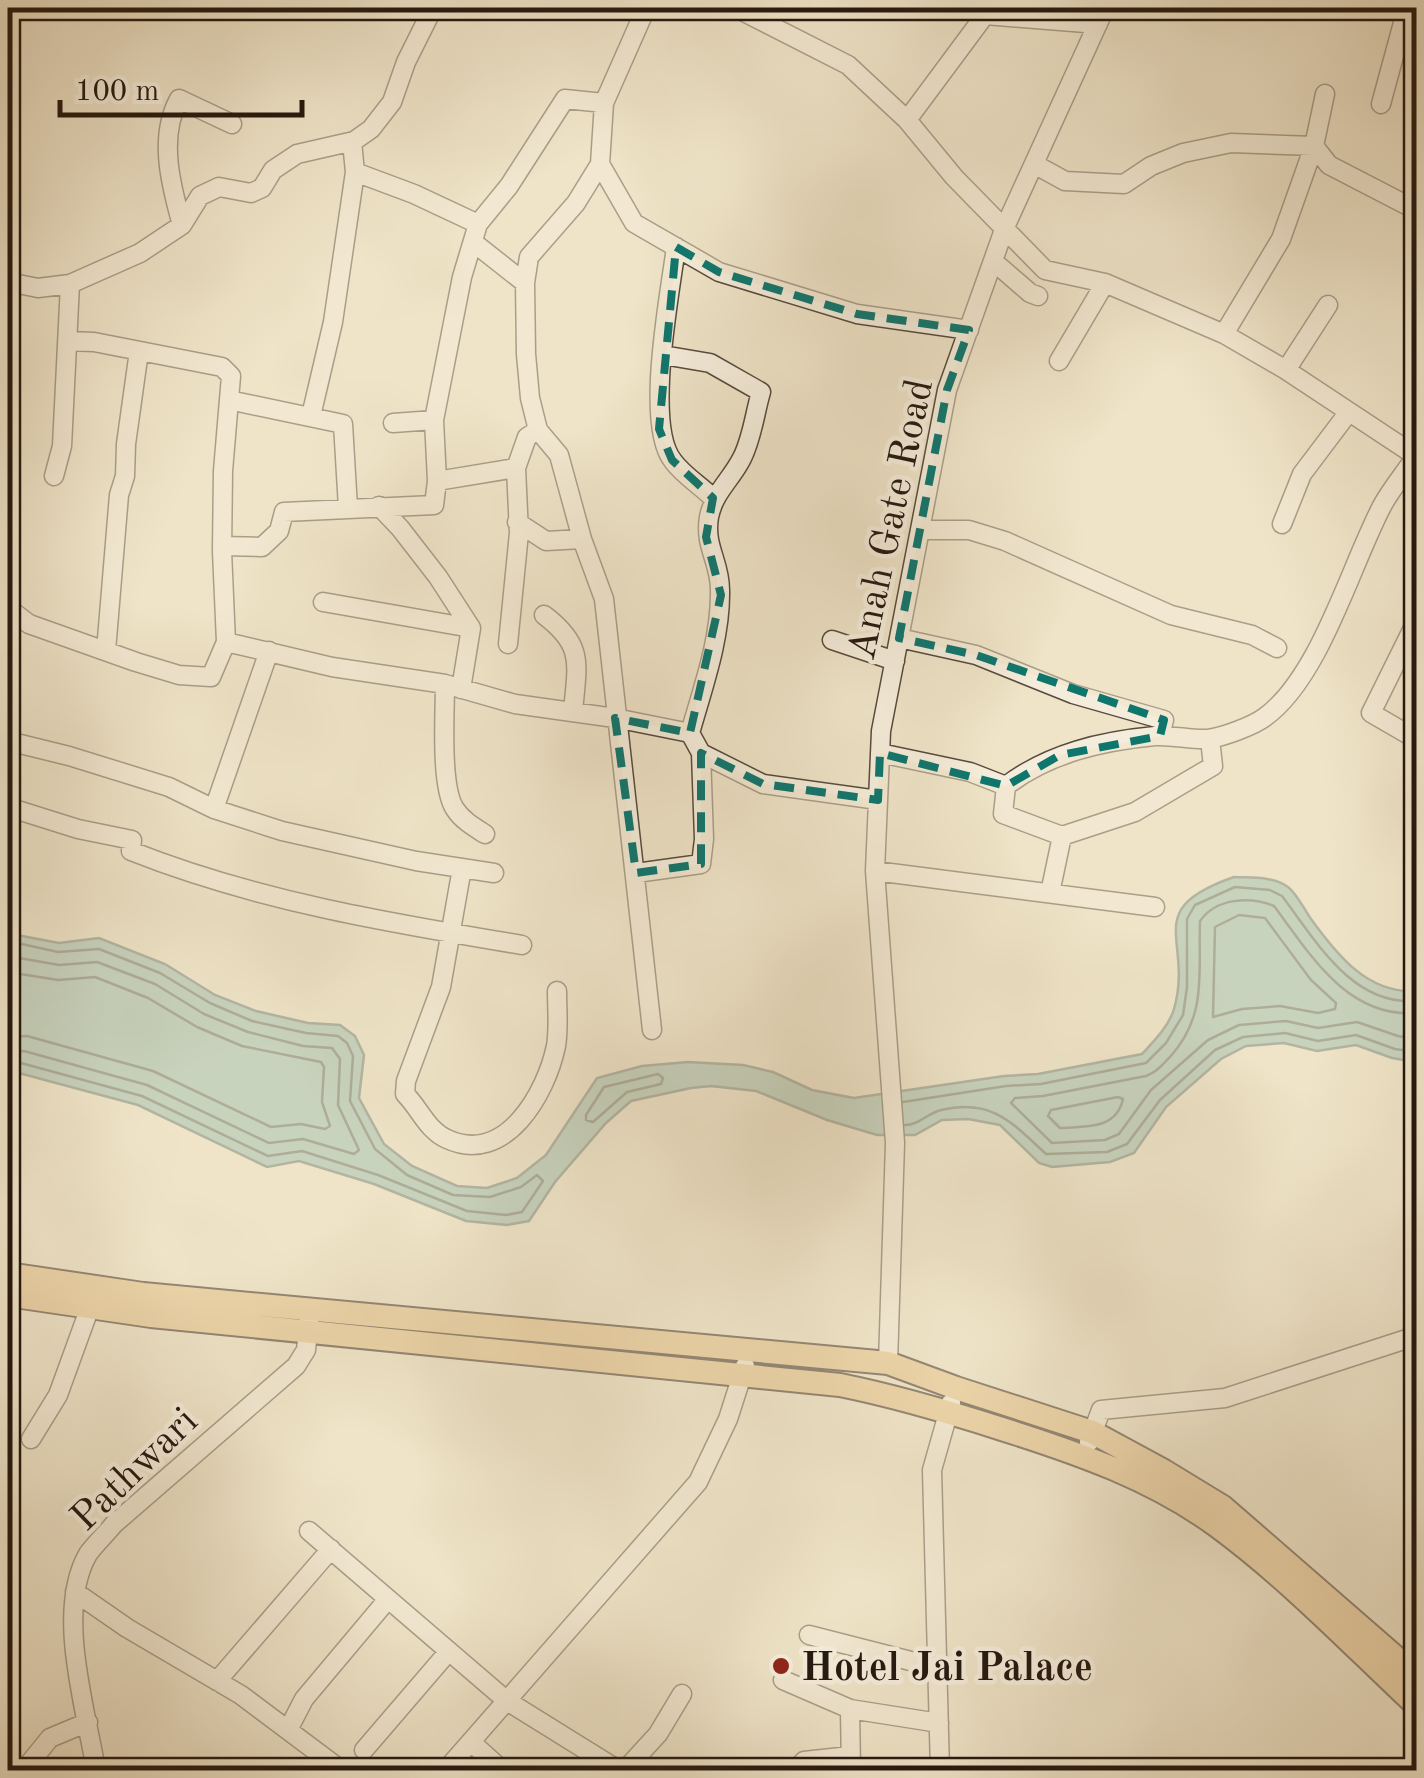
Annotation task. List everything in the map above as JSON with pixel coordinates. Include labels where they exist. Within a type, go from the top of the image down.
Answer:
[{"type":"main road","points":[[8,1274],[742,1377],[840,1385],[948,1412],[1084,1455],[1140,1480],[1216,1526],[1278,1576],[1416,1705]]},
{"type":"main road","points":[[8,1295],[90,1307],[750,1349],[884,1362],[1092,1432],[1222,1507],[1416,1675]]},
{"type":"main road","points":[[874,1392],[862,1383],[861,1374],[870,1362],[884,1362]]},
{"type":"main road","points":[[912,1402],[925,1400],[930,1392],[928,1380],[921,1374]]},
{"type":"street","points":[[8,282],[38,288],[70,284],[140,254],[182,225],[200,196],[219,187],[251,193],[262,188],[274,170],[297,154],[352,142],[371,129],[392,102],[406,62],[433,8]]},
{"type":"street","points":[[646,8],[604,103],[600,164],[576,203],[529,257],[525,283],[530,398],[538,430],[559,455],[582,539],[604,599],[652,1030]]},
{"type":"street","points":[[736,8],[848,65],[907,120],[954,177],[1045,270],[1105,283],[1224,334],[1416,456],[1384,503],[1322,639],[1287,696],[1263,719],[1210,739],[1160,736],[1105,742],[1060,755],[1027,770],[1006,786],[1003,814],[1062,836],[1135,812],[1212,766],[1210,739]]},
{"type":"street","points":[[1380,104],[1407,8]]},
{"type":"street","points":[[907,120],[981,11],[1102,16]]},
{"type":"street","name":"Anah Gate Road","points":[[884,1362],[894,1143],[875,870],[880,752],[894,661],[948,390],[1005,227],[1102,16]]},
{"type":"street","points":[[1224,334],[1281,239],[1314,146],[1325,94]]},
{"type":"street","points":[[182,225],[168,173],[173,110],[179,99],[232,124]]},
{"type":"street","points":[[222,546],[262,547],[279,531],[284,512],[434,505],[434,420],[462,277],[476,233],[565,99],[604,103]]},
{"type":"street","points":[[311,416],[334,322],[355,172],[352,142]]},
{"type":"street","points":[[1034,164],[1065,181],[1124,184],[1151,166],[1231,142],[1314,146],[1329,165],[1416,210]]},
{"type":"street","points":[[600,164],[634,223],[719,272],[858,314],[969,330]]},
{"type":"street","points":[[355,172],[414,194],[476,233],[525,283]]},
{"type":"street","points":[[676,247],[659,429],[672,460],[714,498]]},
{"type":"street","points":[[994,260],[1030,294],[1038,296]]},
{"type":"street","points":[[1059,361],[1105,283]]},
{"type":"street","points":[[54,476],[62,446],[70,284]]},
{"type":"street","points":[[1286,370],[1328,305]]},
{"type":"street","points":[[8,608],[29,624],[180,675],[211,677],[226,642],[223,471],[231,376],[222,368],[68,340]]},
{"type":"street","points":[[106,651],[119,495],[126,476],[126,444],[139,351]]},
{"type":"street","points":[[636,873],[701,864],[701,753],[690,732],[709,664],[720,596],[719,564],[706,537],[714,498],[743,458],[761,392],[710,362],[663,354]]},
{"type":"street","points":[[229,400],[342,424],[348,508]]},
{"type":"street","points":[[1282,524],[1302,474],[1348,412]]},
{"type":"street","points":[[393,423],[434,420]]},
{"type":"street","points":[[508,644],[519,533],[516,468],[527,436],[538,430]]},
{"type":"street","points":[[437,481],[516,468]]},
{"type":"street","points":[[379,506],[438,577],[471,628],[453,687],[446,767],[453,807],[485,834]]},
{"type":"street","points":[[516,522],[546,541],[582,539]]},
{"type":"street","points":[[920,530],[969,530],[1005,541],[1171,615],[1252,636],[1276,648]]},
{"type":"street","points":[[322,602],[471,628]]},
{"type":"street","points":[[544,615],[575,646],[573,712]]},
{"type":"street","points":[[1416,622],[1371,714],[1416,739]]},
{"type":"street","points":[[899,638],[976,655],[1074,694],[1164,720],[1160,736]]},
{"type":"street","points":[[832,640],[894,661]]},
{"type":"street","points":[[226,642],[332,667],[453,687],[515,704],[690,732]]},
{"type":"street","points":[[214,810],[270,651]]},
{"type":"street","points":[[8,741],[169,787],[214,810],[282,832],[494,873]]},
{"type":"street","points":[[880,752],[970,772],[1006,786]]},
{"type":"street","points":[[701,753],[763,784],[878,800]]},
{"type":"street","points":[[8,807],[78,829],[132,840],[131,851],[196,877],[275,898],[522,945]]},
{"type":"street","points":[[1050,893],[1062,836]]},
{"type":"street","points":[[462,868],[441,987],[406,1081],[405,1094],[419,1108],[429,1127],[446,1139],[469,1146],[492,1142],[520,1123],[544,1082],[556,1045],[557,991]]},
{"type":"street","points":[[875,870],[1155,907]]},
{"type":"street","points":[[31,1439],[58,1395],[90,1307]]},
{"type":"street","name":"Pathwari","points":[[96,1770],[74,1638],[76,1592],[88,1555],[114,1524],[296,1366],[306,1350],[309,1319]]},
{"type":"street","points":[[1084,1455],[1101,1410],[1225,1398],[1416,1336]]},
{"type":"street","points":[[446,1770],[698,1482],[728,1419],[750,1349]]},
{"type":"street","points":[[940,1770],[932,1470],[956,1388]]},
{"type":"street","points":[[309,1530],[507,1702],[622,1770],[658,1734],[682,1694]]},
{"type":"street","points":[[217,1681],[330,1550]]},
{"type":"street","points":[[76,1592],[127,1628],[217,1681],[288,1730],[334,1768]]},
{"type":"street","points":[[288,1730],[304,1699],[388,1599]]},
{"type":"street","points":[[809,1635],[938,1668]]},
{"type":"street","points":[[364,1750],[448,1651]]},
{"type":"street","points":[[783,1680],[850,1708],[939,1723]]},
{"type":"street","points":[[796,1770],[804,1761],[850,1763],[850,1708]]},
{"type":"street","points":[[24,1770],[50,1738],[88,1722]]},
{"type":"street","points":[[471,1742],[502,1770]]},
{"type":"highlighted area","points":[[676,247],[719,272],[857,314],[969,330],[947,390],[899,638],[976,655],[1164,720],[1160,736],[1060,755],[1006,786],[880,753],[878,800],[763,784],[701,753],[701,864],[636,873],[615,718],[690,733],[721,595],[706,537],[713,498],[672,460],[659,429]]},
{"type":"water","points":[[1234,877],[1282,883],[1355,970],[1383,986],[1416,991],[1416,1062],[1356,1045],[1317,1051],[1284,1043],[1246,1046],[1221,1059],[1166,1107],[1134,1153],[1110,1162],[1052,1167],[1039,1163],[1000,1125],[968,1119],[942,1120],[915,1135],[877,1135],[756,1091],[691,1088],[631,1101],[606,1123],[555,1182],[529,1221],[507,1225],[466,1221],[374,1184],[299,1161],[267,1167],[138,1105],[19,1073],[8,1075],[8,929],[17,935],[59,943],[99,938],[165,964],[215,995],[256,1011],[308,1023],[340,1025],[355,1036],[364,1055],[359,1098],[384,1144],[412,1166],[457,1186],[487,1188],[517,1178],[546,1155],[597,1078],[642,1066],[688,1062],[743,1065],[773,1072],[812,1090],[854,1098],[1038,1074],[1142,1054],[1165,1027],[1174,1009],[1179,915],[1187,902],[1205,889]]},
{"type":"place","name":"Hotel Jai Palace","points":[[781,1666]]}]
